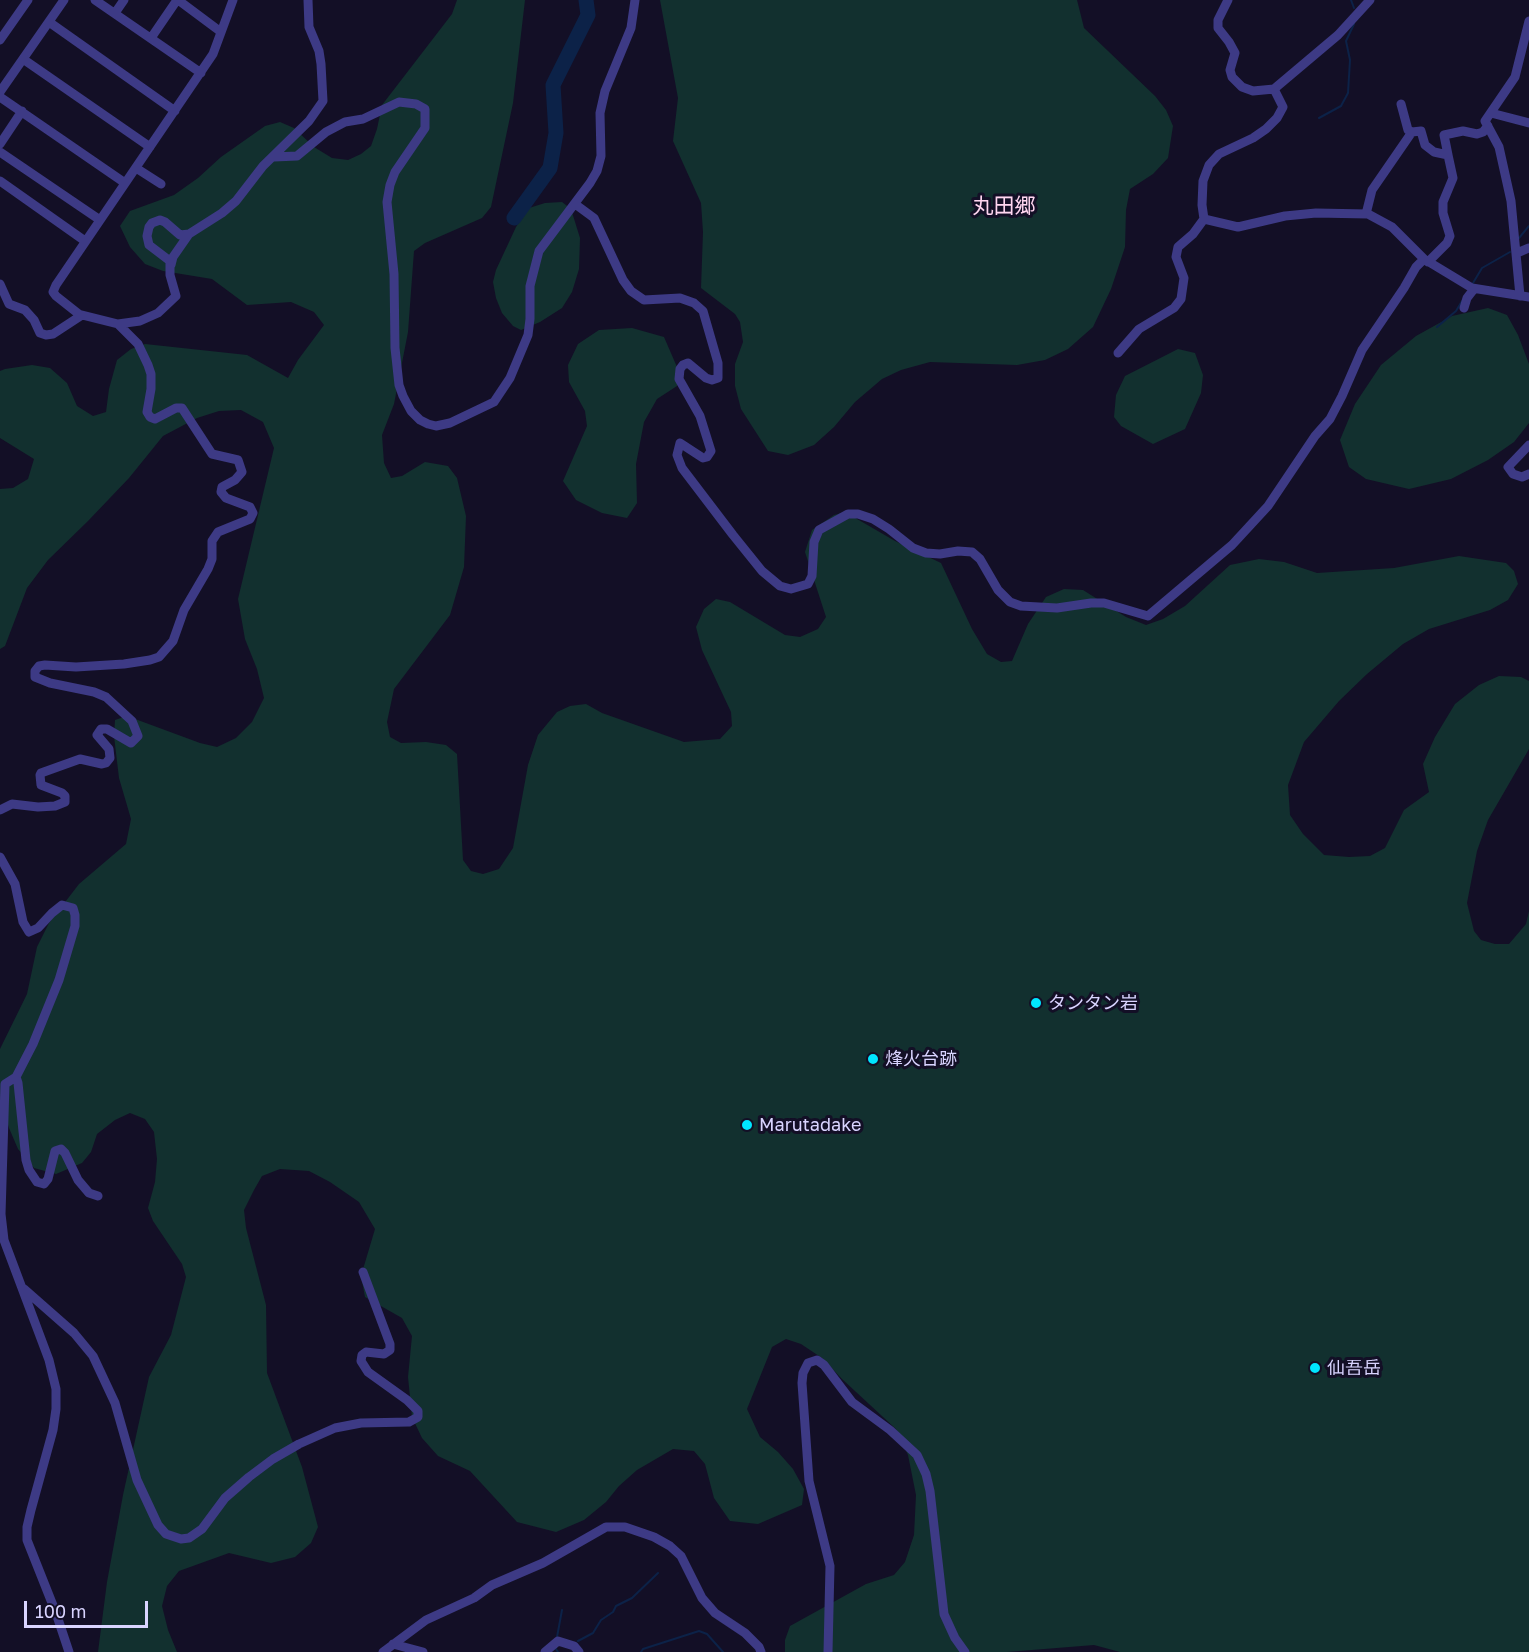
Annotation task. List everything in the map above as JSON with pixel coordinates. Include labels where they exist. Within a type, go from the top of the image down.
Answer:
[{"type":"street","points":[[0,40],[28,0]]},
{"type":"street","points":[[0,92],[64,0]]},
{"type":"street","points":[[96,0],[201,73]]},
{"type":"street","points":[[115,13],[124,0]]},
{"type":"street","points":[[151,38],[178,0],[221,32]]},
{"type":"street","points":[[189,234],[173,257],[171,265],[170,275],[176,296],[158,313],[140,321],[118,324],[80,315],[53,292],[85,241],[213,54],[233,0]]},
{"type":"street","points":[[171,265],[162,253],[149,245],[147,236],[152,223],[160,220],[165,222],[180,235],[189,234],[205,225],[236,201],[263,166],[309,121],[323,101],[321,64],[309,27],[308,0]]},
{"type":"street","points":[[274,157],[297,156],[326,132],[345,122],[363,119],[399,102],[416,104],[425,109],[425,128],[395,172],[387,202],[394,273],[395,348],[399,385],[411,411],[420,420],[436,426],[450,423],[484,409],[502,392],[528,335],[530,286],[539,251],[597,171],[601,156],[600,114],[605,91],[614,74],[631,28],[635,0]]},
{"type":"street","points":[[1228,0],[1218,20],[1218,28],[1235,53],[1230,70],[1232,77],[1242,87],[1252,91],[1274,89],[1338,35],[1370,0]]},
{"type":"street","points":[[1204,219],[1238,227],[1285,216],[1316,213],[1366,214],[1392,227],[1426,261],[1472,287],[1525,296],[1511,201],[1499,147],[1485,121],[1515,76],[1529,21]]},
{"type":"street","points":[[49,22],[176,111]]},
{"type":"street","points":[[23,59],[150,147]]},
{"type":"street","points":[[1118,352],[1139,329],[1174,309],[1181,298],[1184,278],[1176,257],[1178,247],[1204,219],[1203,181],[1209,165],[1219,154],[1253,138],[1277,118],[1283,107],[1274,89]]},
{"type":"street","points":[[0,97],[125,183]]},
{"type":"street","points":[[1401,104],[1408,130],[1421,131],[1425,145],[1434,152],[1448,155]]},
{"type":"street","points":[[0,144],[22,111]]},
{"type":"street","points":[[1491,113],[1529,123]]},
{"type":"street","points":[[575,204],[594,218],[623,280],[631,291],[644,300],[680,298],[694,303],[703,310],[718,363],[718,378],[712,380],[706,378],[688,363],[680,369],[679,379],[700,416],[711,451],[707,457],[703,458],[680,443],[677,455],[682,468],[733,535],[762,571],[780,586],[791,589],[808,584],[812,576],[814,542],[819,530],[848,514],[858,514],[873,519],[913,548],[926,553],[972,552],[980,559],[998,590],[1010,602],[1021,606],[1057,608],[1104,603],[1148,616],[1232,545],[1268,507],[1315,436],[1330,419],[1362,350],[1416,267],[1447,243],[1450,236],[1443,213],[1443,202],[1453,178],[1444,135],[1463,132],[1477,134],[1483,132],[1488,126]]},
{"type":"street","points":[[1366,214],[1372,190],[1412,132]]},
{"type":"street","points":[[0,152],[100,220]]},
{"type":"street","points":[[136,168],[160,184]]},
{"type":"street","points":[[0,181],[85,241]]},
{"type":"street","points":[[1517,253],[1529,248]]},
{"type":"street","points":[[0,284],[9,304],[25,310],[34,320],[40,333],[53,334],[80,315]]},
{"type":"street","points":[[1464,308],[1472,287]]},
{"type":"street","points":[[0,810],[12,804],[38,807],[55,806],[65,802],[65,796],[62,793],[41,785],[41,773],[80,759],[106,763],[110,758],[109,749],[97,735],[101,729],[106,729],[131,743],[138,736],[132,721],[106,698],[94,692],[50,683],[35,677],[35,671],[39,666],[76,667],[124,664],[159,657],[173,642],[184,610],[208,569],[212,559],[212,540],[218,532],[250,519],[253,513],[250,507],[226,498],[221,492],[222,487],[235,480],[242,472],[238,460],[212,454],[182,408],[176,408],[155,419],[150,417],[147,412],[151,389],[151,374],[148,365],[138,344],[118,324]]},
{"type":"street","points":[[1529,445],[1508,466],[1513,474],[1522,477],[1529,474]]},
{"type":"street","points":[[0,856],[15,884],[23,922],[29,932],[38,928],[62,905],[73,908],[75,915],[75,926],[59,980],[33,1044],[16,1077],[5,1084],[1,1214],[4,1240],[49,1359],[56,1389],[53,1430],[31,1510],[27,1540],[69,1652]]},
{"type":"street","points":[[16,1077],[20,1093],[26,1160],[37,1182],[44,1184],[48,1179],[55,1151],[61,1149],[78,1180],[89,1193],[98,1197]]},
{"type":"street","points":[[22,1288],[74,1333],[93,1356],[115,1403],[137,1480],[158,1525],[166,1534],[181,1539],[189,1538],[202,1529],[225,1498],[249,1477],[273,1459],[299,1444],[334,1428],[361,1423],[409,1422],[417,1417],[418,1411],[407,1400],[368,1372],[362,1360],[362,1355],[366,1352],[384,1354],[390,1350],[390,1344],[363,1272]]},
{"type":"street","points":[[828,1652],[830,1566],[809,1481],[802,1383],[803,1372],[808,1363],[817,1360],[824,1365],[852,1402],[891,1430],[918,1455],[930,1491],[944,1614],[955,1638],[965,1652]]},
{"type":"street","points":[[383,1652],[426,1620],[474,1598],[492,1585],[543,1563],[606,1527],[625,1527],[654,1537],[670,1546],[681,1556],[702,1598],[716,1613],[746,1633],[761,1652]]},
{"type":"street","points":[[545,1652],[558,1641],[574,1646],[579,1652]]},
{"type":"street","points":[[393,1644],[423,1652]]},
{"type":"green space","points":[[457,0],[525,0],[513,103],[491,207],[482,218],[425,243],[414,251],[408,332],[394,404],[382,435],[384,463],[391,478],[402,476],[425,462],[448,466],[457,478],[466,516],[464,567],[450,615],[394,689],[387,722],[390,737],[401,743],[426,742],[446,745],[457,754],[463,860],[471,871],[483,874],[499,869],[513,848],[528,765],[538,735],[557,712],[570,706],[586,704],[602,713],[684,742],[720,739],[732,726],[731,712],[702,650],[696,627],[704,609],[716,599],[730,602],[785,635],[800,637],[818,629],[826,617],[805,552],[812,530],[834,515],[845,512],[895,541],[941,563],[972,629],[987,654],[1001,662],[1012,661],[1028,624],[1046,597],[1064,589],[1083,590],[1126,617],[1146,625],[1163,619],[1185,606],[1230,565],[1259,559],[1284,562],[1317,573],[1394,568],[1459,556],[1506,563],[1514,571],[1518,584],[1508,600],[1490,610],[1429,629],[1403,644],[1367,674],[1339,701],[1304,742],[1288,785],[1290,815],[1303,834],[1324,855],[1370,856],[1385,848],[1404,810],[1429,792],[1423,764],[1435,737],[1455,704],[1479,685],[1499,676],[1521,677],[1529,681],[1529,749],[1488,820],[1477,851],[1467,903],[1474,931],[1481,940],[1495,944],[1509,944],[1526,924],[1529,911],[1529,1652],[1120,1652],[1094,1645],[1007,1652],[785,1652],[785,1640],[790,1626],[866,1584],[894,1575],[905,1562],[914,1535],[916,1495],[908,1455],[896,1429],[822,1358],[801,1344],[786,1339],[772,1347],[747,1409],[760,1437],[793,1469],[804,1489],[802,1505],[758,1524],[730,1521],[714,1498],[705,1464],[694,1451],[673,1449],[637,1470],[606,1502],[584,1520],[556,1532],[517,1522],[470,1471],[438,1456],[422,1438],[412,1417],[408,1377],[412,1336],[402,1318],[365,1297],[361,1276],[375,1229],[359,1202],[309,1171],[280,1169],[262,1176],[244,1210],[246,1228],[266,1305],[267,1373],[302,1467],[318,1527],[311,1543],[295,1557],[271,1563],[229,1553],[179,1571],[167,1586],[162,1606],[177,1652],[98,1652],[107,1582],[123,1495],[149,1377],[171,1335],[186,1277],[182,1264],[153,1221],[148,1208],[155,1182],[157,1159],[154,1132],[145,1119],[130,1113],[115,1120],[97,1134],[91,1152],[82,1163],[56,1174],[34,1168],[18,1149],[0,1098],[0,1049],[27,994],[37,947],[49,923],[79,884],[126,844],[131,819],[119,778],[114,736],[115,720],[127,716],[217,747],[236,738],[252,722],[264,698],[257,669],[245,639],[238,599],[274,448],[263,422],[241,410],[219,411],[197,418],[163,436],[129,478],[48,560],[27,588],[5,646],[0,649],[0,489],[13,488],[28,479],[34,459],[0,438],[0,371],[32,365],[50,368],[67,383],[77,406],[93,416],[106,412],[109,389],[117,360],[131,349],[145,344],[247,355],[288,378],[298,360],[324,325],[314,312],[291,302],[247,305],[212,279],[163,271],[145,264],[130,247],[120,226],[130,211],[174,195],[198,178],[221,157],[265,126],[280,122],[294,128],[314,147],[332,158],[348,160],[361,154],[371,146],[382,105],[452,14]]},
{"type":"green space","points":[[660,0],[1077,0],[1084,28],[1155,96],[1166,110],[1173,126],[1168,158],[1153,174],[1130,189],[1126,210],[1125,247],[1111,289],[1093,327],[1068,349],[1045,360],[1017,365],[930,362],[901,370],[882,379],[855,402],[834,427],[814,445],[788,455],[768,451],[741,409],[735,386],[735,364],[743,342],[740,322],[735,314],[701,288],[703,232],[701,203],[673,141],[678,98]]},
{"type":"green space","points":[[562,202],[571,209],[580,238],[579,269],[572,292],[562,308],[540,322],[521,330],[513,326],[502,313],[493,282],[496,270],[516,227],[529,208],[545,203]]},
{"type":"green space","points":[[1488,308],[1507,315],[1518,335],[1529,364],[1529,423],[1514,442],[1488,460],[1451,479],[1409,489],[1366,479],[1349,467],[1340,440],[1355,404],[1381,365],[1416,336],[1452,316]]},
{"type":"green space","points":[[632,328],[664,337],[677,367],[677,386],[657,399],[644,422],[636,464],[637,503],[627,518],[602,513],[576,500],[563,481],[587,426],[585,411],[569,382],[568,365],[578,344],[599,330]]},
{"type":"green space","points":[[1178,349],[1195,353],[1203,375],[1201,393],[1185,429],[1153,444],[1121,426],[1114,417],[1116,395],[1125,376]]},
{"type":"waterway","points":[[514,218],[550,168],[556,133],[553,85],[588,15],[586,0]]},
{"type":"waterway","points":[[1351,0],[1354,8]]},
{"type":"waterway","points":[[1319,118],[1341,106],[1348,93],[1350,60],[1346,41],[1354,24]]},
{"type":"waterway","points":[[1519,238],[1529,226]]},
{"type":"waterway","points":[[1473,283],[1482,268],[1510,252]]},
{"type":"waterway","points":[[1437,327],[1456,311],[1462,301]]},
{"type":"waterway","points":[[578,1641],[593,1633],[601,1620],[613,1612],[616,1606],[632,1598],[658,1573]]},
{"type":"waterway","points":[[557,1637],[562,1610]]},
{"type":"waterway","points":[[641,1652],[643,1649],[699,1631],[707,1634],[723,1652]]},
{"type":"place","name":"タンタン岩","points":[[1036,1003]]},
{"type":"place","name":"烽火台跡","points":[[873,1059]]},
{"type":"place","name":"Marutadake","points":[[747,1125]]},
{"type":"place","name":"仙吾岳","points":[[1315,1368]]},
{"type":"district","name":"丸田郷","points":[[1004,206]]}]
